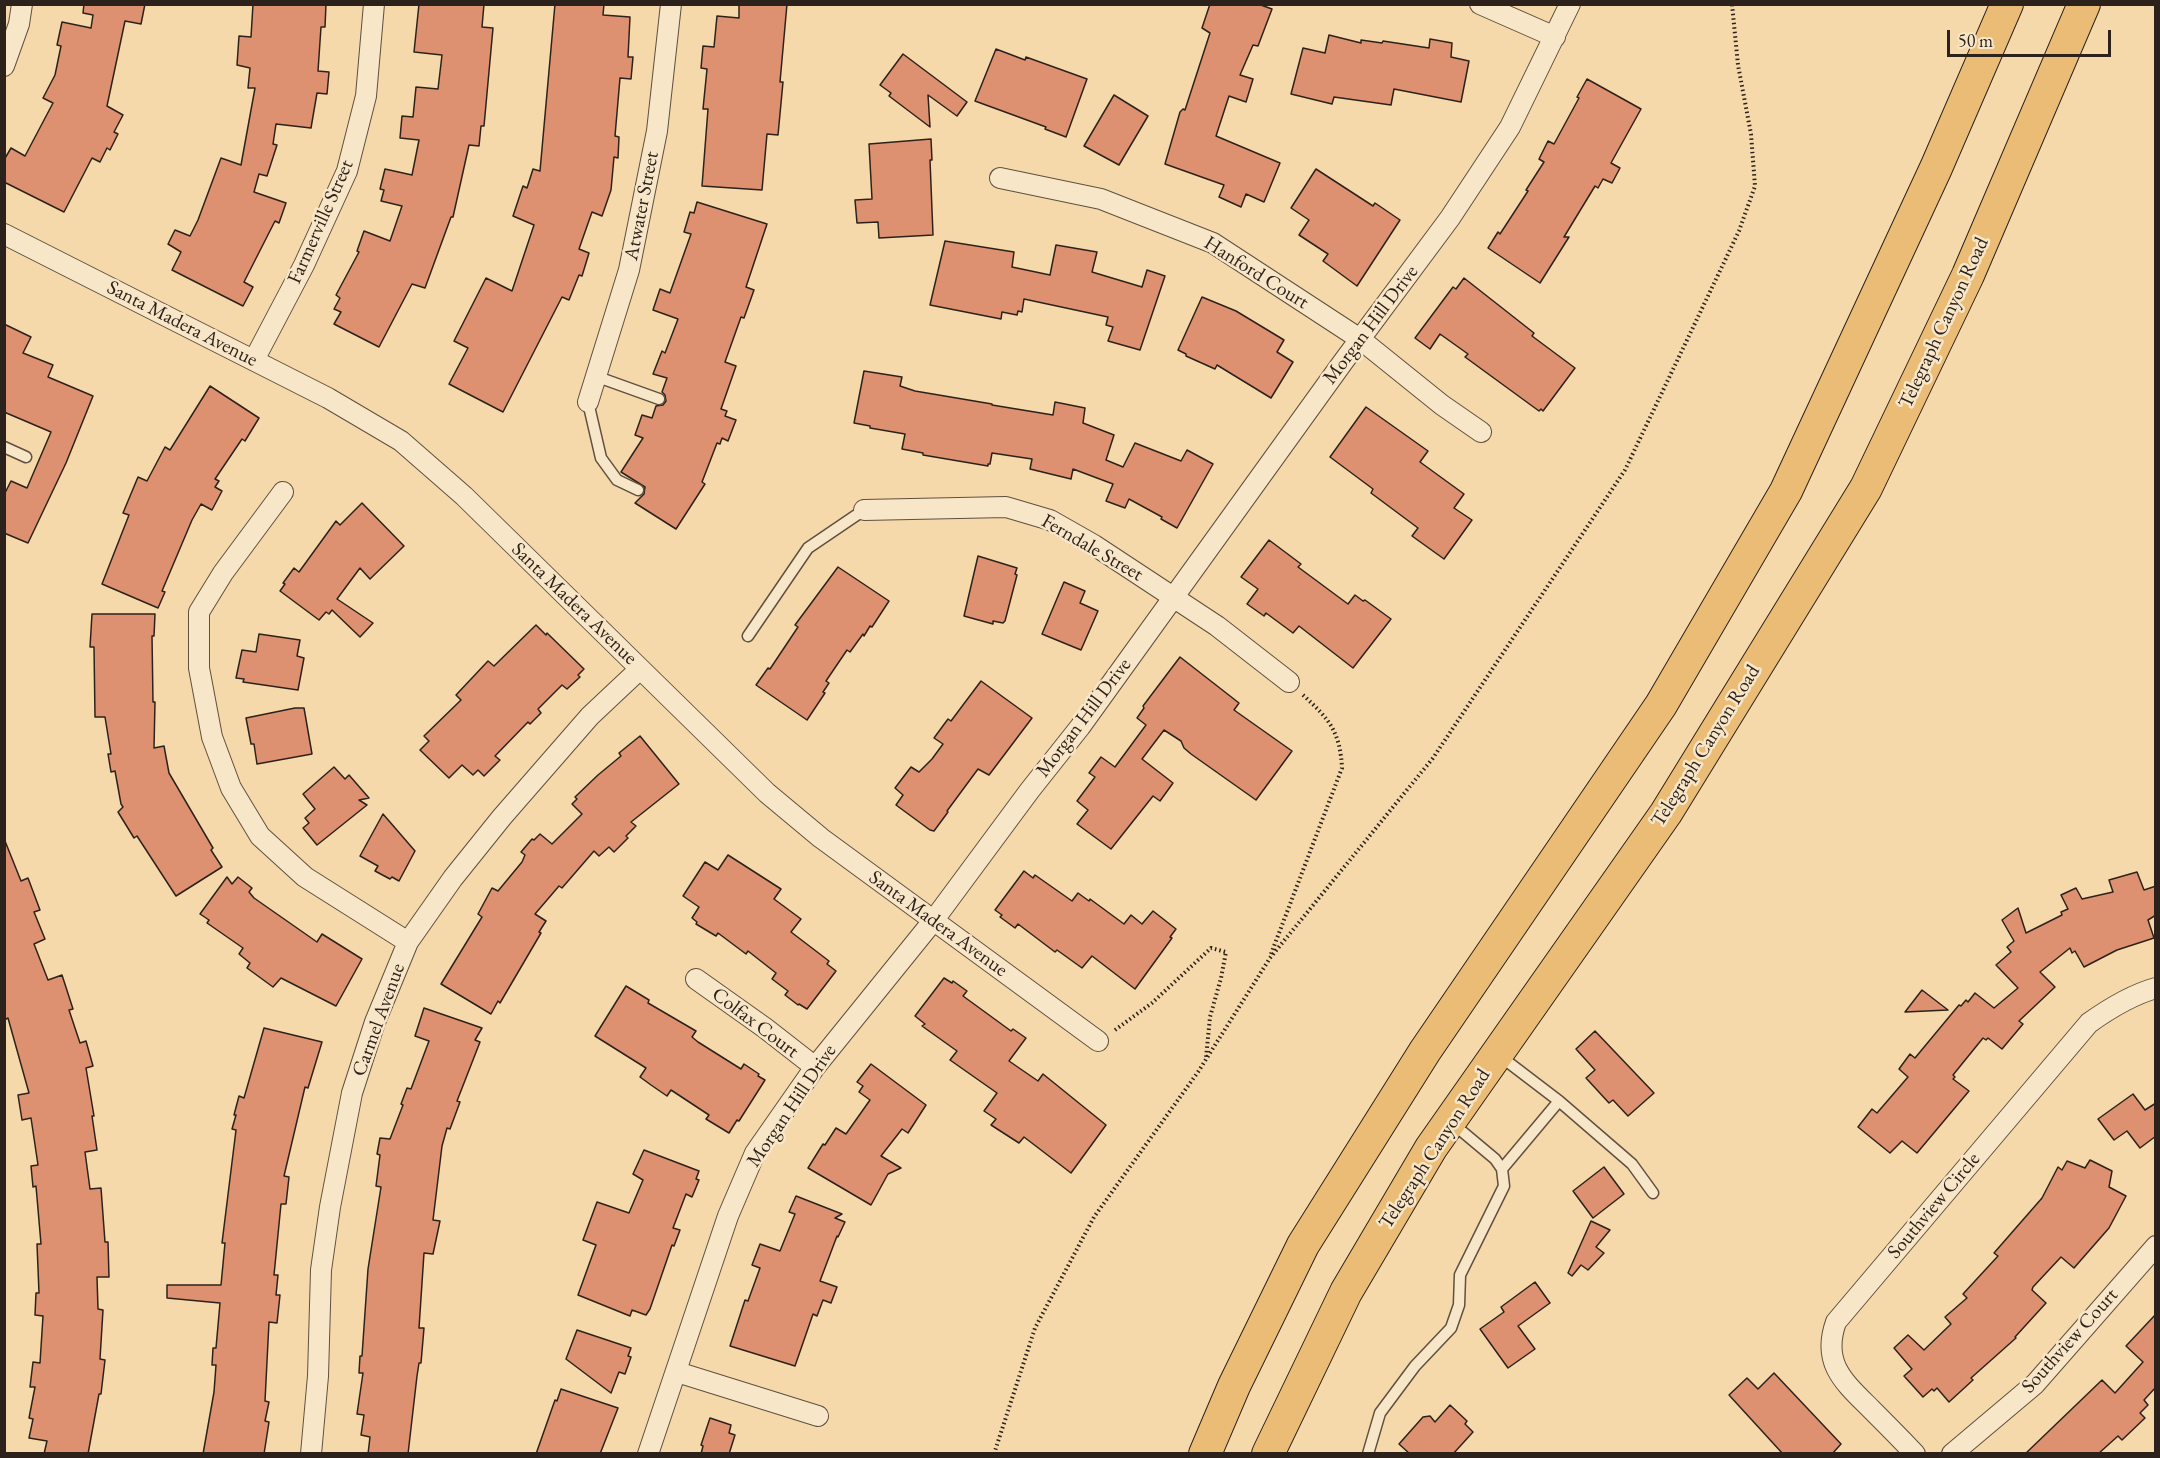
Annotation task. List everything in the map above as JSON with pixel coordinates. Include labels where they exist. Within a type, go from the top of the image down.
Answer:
[{"type":"main road","points":[[1205,1454],[1234,1386],[1303,1245],[1425,1051],[1661,705],[1786,491],[1936,168],[2007,4]]},
{"type":"main road","name":"Telegraph Canyon Road","points":[[1268,1454],[1346,1292],[1431,1148],[1666,813],[1866,488],[1968,275],[2084,4]]},
{"type":"street","points":[[4,66],[20,24],[22,4]]},
{"type":"street","name":"Farmerville Street","points":[[254,360],[304,265],[347,171],[366,96],[375,4]]},
{"type":"street","name":"Atwater Street","points":[[588,402],[629,270],[657,131],[671,4]]},
{"type":"street","points":[[1480,4],[1555,37]]},
{"type":"street","name":"Morgan Hill Drive","points":[[648,1454],[728,1216],[755,1153],[814,1067],[933,921],[1030,790],[1080,727],[1450,218],[1510,127],[1570,4]]},
{"type":"street","name":"Hanford Court","points":[[1000,178],[1101,200],[1213,243],[1360,339],[1481,432]]},
{"type":"street","name":"Santa Madera Avenue","points":[[4,234],[328,398],[401,441],[464,496],[767,793],[821,838],[1098,1041]]},
{"type":"street","points":[[283,492],[223,573],[200,612],[199,668],[212,737],[231,788],[260,836],[305,877],[408,942]]},
{"type":"street","name":"Ferndale Street","points":[[864,510],[1006,507],[1050,520],[1094,545],[1217,626],[1290,682]]},
{"type":"street","name":"Carmel Avenue","points":[[312,1454],[318,1376],[321,1270],[336,1174],[352,1093],[375,1022],[408,942],[453,878],[502,817],[590,716],[640,669]]},
{"type":"street","name":"Colfax Court","points":[[696,979],[765,1028],[814,1067]]},
{"type":"street","name":"Southview Circle","points":[[1915,1454],[1840,1377],[1832,1353],[1831,1340],[1836,1322],[2089,1023],[2109,1008],[2130,997],[2156,988]]},
{"type":"street","name":"Southview Court","points":[[1952,1454],[2035,1384],[2156,1246]]},
{"type":"street","points":[[677,1372],[818,1416]]},
{"type":"lane","points":[[595,376],[659,399]]},
{"type":"lane","points":[[588,402],[600,458],[617,480],[638,490]]},
{"type":"lane","points":[[4,447],[26,457]]},
{"type":"lane","points":[[748,636],[808,548],[864,510]]},
{"type":"lane","points":[[1497,1053],[1559,1101],[1632,1164],[1653,1193]]},
{"type":"lane","points":[[1502,1170],[1559,1101]]},
{"type":"lane","points":[[1368,1454],[1380,1413],[1416,1366],[1451,1328],[1459,1305],[1460,1275],[1503,1186],[1502,1170],[1495,1159],[1450,1121]]},
{"type":"path","points":[[994,1454],[1035,1328],[1094,1217],[1206,1059],[1270,958],[1433,758],[1625,470],[1738,231],[1755,186],[1751,134],[1738,65],[1732,4]]},
{"type":"path","points":[[1270,958],[1342,768],[1341,746],[1326,716],[1290,682]]},
{"type":"path","points":[[1098,1041],[1152,1004],[1211,948],[1226,952],[1210,1017],[1206,1059]]},
{"type":"building","points":[[84,4],[145,4],[141,24],[125,21],[107,106],[123,115],[114,132],[118,134],[110,150],[107,148],[100,162],[92,158],[64,212],[4,182],[4,160],[11,148],[25,156],[53,103],[43,98],[55,75],[61,46],[57,45],[62,22],[91,28],[93,15],[83,13]]},
{"type":"building","points":[[253,4],[326,4],[325,27],[321,27],[318,71],[329,72],[327,94],[317,93],[311,128],[276,124],[273,144],[277,145],[267,176],[259,174],[254,192],[286,203],[279,223],[275,221],[244,282],[253,287],[243,306],[172,270],[181,252],[168,244],[175,230],[190,236],[221,158],[241,165],[255,88],[248,88],[250,68],[237,65],[239,36],[251,37]]},
{"type":"building","points":[[419,4],[484,4],[482,27],[493,28],[484,126],[481,126],[479,146],[469,145],[453,217],[451,217],[425,288],[412,284],[379,347],[334,324],[341,312],[334,309],[340,298],[336,295],[359,252],[357,251],[364,231],[390,241],[402,206],[381,201],[384,190],[380,189],[385,169],[412,175],[419,140],[400,138],[402,116],[413,117],[416,87],[438,89],[442,55],[414,52]]},
{"type":"building","points":[[555,4],[604,4],[603,15],[630,17],[628,57],[633,57],[631,79],[620,78],[615,136],[619,137],[618,158],[614,157],[611,190],[602,216],[592,212],[579,249],[589,253],[582,276],[579,275],[569,300],[562,297],[503,412],[449,384],[468,348],[454,341],[486,278],[512,291],[534,225],[513,216],[523,186],[527,188],[533,169],[540,171]]},
{"type":"building","points":[[739,4],[787,4],[778,135],[767,134],[762,190],[702,186],[708,109],[703,109],[707,69],[701,68],[703,46],[714,47],[717,16],[739,18]]},
{"type":"building","points":[[1210,4],[1258,4],[1272,9],[1258,46],[1253,45],[1240,75],[1253,79],[1246,102],[1229,96],[1216,136],[1280,163],[1264,202],[1246,194],[1241,207],[1219,197],[1224,185],[1165,164],[1180,112],[1185,110],[1210,33],[1202,28]]},
{"type":"building","points":[[1329,35],[1361,43],[1361,40],[1382,43],[1383,41],[1429,48],[1430,39],[1452,43],[1451,57],[1469,61],[1461,102],[1394,89],[1391,105],[1334,97],[1332,104],[1291,94],[1303,48],[1325,53]]},
{"type":"building","points":[[996,49],[1087,79],[1066,137],[1045,129],[1046,127],[975,101]]},
{"type":"building","points":[[903,54],[967,102],[957,116],[928,95],[930,127],[889,96],[891,93],[880,85]]},
{"type":"building","points":[[1587,79],[1641,109],[1611,163],[1620,168],[1612,183],[1603,179],[1598,188],[1595,186],[1564,237],[1569,237],[1540,283],[1488,248],[1528,191],[1526,190],[1544,162],[1539,159],[1548,141],[1554,144]]},
{"type":"building","points":[[1114,95],[1148,116],[1119,165],[1084,146]]},
{"type":"building","points":[[931,139],[933,235],[879,238],[878,222],[857,223],[855,200],[872,199],[869,144]]},
{"type":"building","points":[[1316,169],[1373,206],[1375,203],[1400,220],[1357,286],[1323,261],[1328,254],[1299,235],[1309,220],[1291,208]]},
{"type":"building","points":[[697,202],[767,224],[746,287],[754,290],[744,318],[741,317],[725,362],[736,366],[721,409],[727,411],[725,416],[736,420],[728,441],[722,438],[720,444],[717,443],[702,482],[705,484],[676,529],[635,503],[644,494],[645,487],[621,472],[643,438],[635,435],[642,415],[652,418],[656,406],[663,405],[666,401],[662,392],[667,378],[653,374],[662,351],[665,353],[678,319],[653,310],[660,289],[670,293],[691,234],[684,232],[690,212],[694,213]]},
{"type":"building","points":[[945,241],[1014,252],[1012,267],[1050,275],[1056,245],[1097,252],[1092,272],[1142,287],[1147,270],[1165,276],[1140,350],[1108,341],[1113,327],[1106,325],[1108,317],[1024,299],[1022,312],[1018,311],[1017,315],[1002,312],[1001,319],[930,305]]},
{"type":"building","points":[[1464,278],[1534,333],[1532,336],[1575,368],[1543,411],[1541,409],[1539,411],[1465,357],[1468,354],[1440,334],[1430,349],[1415,338],[1453,287],[1456,289]]},
{"type":"building","points":[[1202,297],[1236,311],[1284,340],[1277,352],[1293,362],[1271,398],[1217,365],[1215,369],[1178,350]]},
{"type":"building","points":[[4,324],[31,337],[23,353],[53,365],[48,377],[93,396],[66,463],[28,543],[4,533],[4,495],[11,481],[27,488],[51,432],[4,412]]},
{"type":"building","points":[[864,371],[902,377],[900,386],[915,391],[992,405],[1053,415],[1055,402],[1085,408],[1083,423],[1114,435],[1106,460],[1123,467],[1135,443],[1181,461],[1187,450],[1213,464],[1177,528],[1129,499],[1125,508],[1106,501],[1113,484],[1073,469],[1071,479],[1030,469],[1032,459],[992,453],[988,466],[923,455],[923,453],[902,449],[905,434],[854,423]]},
{"type":"building","points":[[210,386],[259,418],[245,441],[242,439],[215,479],[219,481],[215,487],[222,491],[212,510],[201,504],[192,520],[162,591],[165,592],[158,608],[102,584],[129,515],[123,513],[138,477],[147,481],[165,447],[170,450]]},
{"type":"building","points":[[1366,407],[1428,451],[1420,462],[1464,494],[1454,508],[1472,520],[1444,559],[1412,536],[1418,528],[1371,493],[1373,489],[1330,457]]},
{"type":"building","points":[[362,503],[404,546],[370,579],[360,568],[337,599],[373,623],[360,637],[332,610],[329,614],[326,612],[319,620],[280,591],[294,568],[299,572],[336,521],[340,525]]},
{"type":"building","points":[[1269,540],[1301,564],[1298,567],[1348,604],[1355,595],[1391,619],[1353,668],[1299,626],[1293,633],[1266,613],[1264,616],[1247,604],[1258,589],[1241,577]]},
{"type":"building","points":[[978,556],[1017,568],[1003,623],[993,621],[993,624],[964,616]]},
{"type":"building","points":[[838,567],[889,601],[872,627],[870,626],[850,652],[847,650],[826,681],[829,683],[823,692],[825,693],[807,720],[756,685],[768,668],[770,669],[798,627],[795,625]]},
{"type":"building","points":[[1064,582],[1085,591],[1080,603],[1098,611],[1081,650],[1042,634]]},
{"type":"building","points":[[92,614],[155,614],[154,636],[152,636],[153,702],[155,702],[154,748],[164,746],[169,773],[222,867],[176,896],[137,836],[134,838],[118,812],[123,807],[115,771],[111,772],[108,754],[111,754],[105,717],[95,717],[94,647],[90,647]]},
{"type":"building","points":[[536,625],[584,669],[578,675],[580,677],[567,689],[562,685],[538,709],[541,713],[530,724],[528,722],[495,756],[500,760],[484,776],[478,770],[473,775],[462,765],[449,778],[420,750],[429,741],[424,736],[461,700],[456,695],[488,661],[494,666]]},
{"type":"building","points":[[259,634],[300,640],[297,656],[304,658],[298,690],[243,682],[244,679],[236,678],[242,650],[256,652]]},
{"type":"building","points":[[1180,657],[1239,703],[1234,710],[1292,751],[1256,800],[1191,754],[1184,748],[1181,741],[1164,730],[1142,759],[1173,783],[1160,801],[1153,796],[1111,849],[1077,824],[1088,810],[1077,801],[1095,777],[1089,773],[1101,757],[1115,767],[1146,725],[1137,718],[1143,706]]},
{"type":"building","points":[[981,681],[1032,718],[989,775],[978,769],[934,831],[930,830],[896,805],[903,795],[895,788],[911,767],[919,772],[932,759],[943,744],[934,738],[948,719],[951,721]]},
{"type":"building","points":[[304,708],[312,754],[257,764],[246,718]]},
{"type":"building","points":[[640,736],[679,784],[631,822],[636,826],[614,852],[609,847],[599,856],[594,851],[562,888],[559,886],[535,914],[546,921],[539,932],[541,933],[500,1003],[498,1001],[491,1014],[441,984],[482,917],[478,914],[492,888],[498,891],[522,862],[525,855],[521,852],[532,839],[534,840],[540,834],[552,844],[582,814],[572,804],[577,799],[575,797],[621,756],[619,753]]},
{"type":"building","points":[[334,767],[345,779],[349,775],[369,798],[359,800],[367,805],[317,845],[303,828],[309,823],[305,818],[315,809],[303,794]]},
{"type":"building","points":[[383,814],[415,851],[399,881],[375,871],[378,866],[360,856]]},
{"type":"building","points":[[5,841],[21,881],[28,878],[40,910],[34,912],[45,939],[34,944],[48,980],[62,975],[73,1009],[69,1010],[80,1043],[86,1041],[93,1066],[86,1068],[97,1150],[85,1152],[90,1189],[101,1188],[105,1242],[108,1242],[109,1277],[97,1277],[98,1309],[103,1310],[100,1359],[105,1360],[101,1394],[99,1394],[88,1454],[44,1454],[47,1441],[29,1438],[33,1419],[29,1418],[35,1387],[30,1387],[33,1362],[40,1363],[43,1316],[35,1315],[36,1293],[39,1293],[37,1244],[41,1244],[36,1186],[33,1187],[31,1166],[38,1165],[31,1118],[22,1120],[18,1095],[29,1093],[8,1018],[4,1020]]},
{"type":"building","points":[[728,855],[781,889],[774,899],[801,919],[791,932],[829,961],[827,964],[836,971],[807,1009],[785,995],[788,991],[772,979],[776,973],[748,951],[746,954],[718,933],[716,936],[696,924],[697,922],[692,918],[699,907],[683,896],[705,862],[718,870]]},
{"type":"building","points":[[1024,871],[1033,878],[1035,875],[1072,901],[1078,893],[1089,901],[1090,899],[1124,924],[1131,915],[1142,924],[1153,911],[1176,929],[1135,989],[1092,956],[1082,968],[1057,950],[1055,952],[1018,924],[1015,928],[1000,917],[1002,915],[995,910]]},
{"type":"building","points":[[2137,872],[2144,890],[2156,886],[2156,915],[2148,920],[2154,938],[2117,950],[2084,967],[2075,951],[2072,953],[2070,948],[2040,972],[2055,987],[2019,1021],[2023,1024],[2002,1049],[1988,1038],[1986,1040],[1983,1038],[1953,1075],[1955,1077],[1953,1079],[1969,1091],[1917,1153],[1902,1141],[1890,1153],[1858,1127],[1872,1109],[1877,1113],[1908,1077],[1899,1069],[1910,1054],[1915,1058],[1959,1005],[1961,1006],[1966,1000],[1968,1002],[1975,993],[1994,1008],[2018,988],[1996,965],[2011,952],[2007,947],[2014,941],[2002,920],[2018,908],[2026,933],[2062,915],[2061,912],[2068,909],[2061,895],[2076,888],[2082,899],[2113,892],[2109,880]]},
{"type":"building","points":[[227,877],[232,884],[238,877],[252,888],[249,892],[254,898],[317,942],[322,934],[362,959],[336,1006],[281,978],[273,987],[247,968],[250,963],[239,954],[243,948],[207,923],[209,920],[200,914]]},
{"type":"building","points":[[944,978],[952,983],[953,981],[967,991],[963,996],[1011,1031],[1013,1029],[1026,1038],[1009,1061],[1038,1081],[1043,1074],[1106,1125],[1071,1173],[1024,1137],[1019,1143],[991,1125],[996,1119],[984,1111],[997,1093],[950,1060],[957,1051],[922,1026],[925,1024],[915,1016]]},
{"type":"building","points":[[626,986],[649,1000],[648,1003],[696,1031],[692,1037],[698,1042],[741,1069],[744,1064],[765,1080],[729,1133],[706,1119],[709,1115],[671,1090],[667,1096],[651,1085],[640,1077],[646,1068],[595,1036]]},
{"type":"building","points":[[1922,990],[1948,1010],[1905,1012]]},
{"type":"building","points":[[424,1008],[482,1028],[475,1040],[480,1042],[457,1101],[460,1102],[450,1129],[447,1128],[442,1146],[433,1220],[440,1221],[433,1254],[424,1253],[419,1328],[424,1328],[408,1454],[368,1454],[370,1437],[361,1435],[364,1415],[357,1414],[363,1373],[359,1373],[368,1269],[381,1187],[376,1186],[380,1155],[377,1154],[380,1138],[390,1139],[407,1088],[411,1089],[429,1041],[415,1036]]},
{"type":"building","points":[[264,1028],[322,1042],[308,1088],[305,1087],[284,1176],[289,1177],[286,1204],[281,1204],[274,1275],[278,1275],[276,1295],[280,1295],[277,1323],[269,1322],[265,1401],[269,1402],[265,1421],[269,1422],[264,1454],[203,1454],[214,1392],[216,1365],[212,1365],[213,1348],[216,1348],[220,1303],[167,1298],[167,1285],[221,1285],[225,1243],[222,1243],[236,1130],[232,1129],[236,1115],[234,1115],[239,1096],[244,1098]]},
{"type":"building","points":[[1595,1031],[1654,1093],[1628,1116],[1613,1100],[1609,1103],[1586,1078],[1595,1070],[1576,1049]]},
{"type":"building","points":[[871,1064],[926,1105],[908,1133],[902,1129],[881,1156],[901,1168],[888,1174],[871,1205],[808,1168],[836,1128],[846,1134],[870,1100],[859,1092],[863,1086],[857,1082]]},
{"type":"building","points":[[2133,1094],[2145,1110],[2156,1103],[2156,1136],[2140,1148],[2127,1131],[2114,1140],[2098,1119]]},
{"type":"building","points":[[644,1150],[699,1171],[696,1179],[699,1180],[692,1197],[686,1194],[673,1228],[680,1230],[674,1246],[672,1245],[650,1309],[646,1315],[632,1310],[630,1316],[578,1295],[596,1245],[583,1240],[597,1202],[629,1213],[643,1180],[633,1174]]},
{"type":"building","points":[[2090,1160],[2112,1171],[2109,1187],[2126,1196],[2109,1228],[2074,1268],[2061,1257],[2033,1287],[2032,1290],[2046,1303],[2016,1338],[1971,1378],[1973,1380],[1949,1402],[1937,1388],[1934,1391],[1932,1389],[1923,1397],[1904,1376],[1912,1369],[1894,1348],[1908,1335],[1924,1350],[1951,1324],[1945,1317],[1967,1298],[1963,1294],[1998,1256],[1994,1253],[2042,1198],[2058,1167],[2062,1170],[2067,1161],[2085,1168]]},
{"type":"building","points":[[1604,1167],[1624,1194],[1593,1218],[1573,1191]]},
{"type":"building","points":[[796,1196],[842,1214],[835,1218],[845,1222],[837,1236],[820,1281],[837,1287],[831,1303],[823,1300],[817,1316],[813,1314],[795,1366],[730,1346],[745,1300],[748,1301],[760,1268],[752,1265],[760,1244],[780,1251],[795,1214],[789,1212]]},
{"type":"building","points":[[1591,1221],[1610,1230],[1596,1247],[1604,1253],[1588,1270],[1581,1265],[1572,1276],[1568,1273]]},
{"type":"building","points":[[1535,1282],[1550,1303],[1518,1326],[1535,1349],[1508,1368],[1480,1329],[1504,1312],[1501,1307]]},
{"type":"building","points":[[2156,1314],[2156,1387],[2144,1400],[2148,1405],[2140,1413],[2145,1418],[2122,1440],[2118,1436],[2098,1454],[2025,1454],[2102,1380],[2115,1393],[2143,1362],[2126,1346]]},
{"type":"building","points":[[577,1330],[631,1348],[628,1356],[631,1357],[625,1374],[619,1372],[611,1393],[566,1359]]},
{"type":"building","points":[[1774,1373],[1841,1444],[1832,1454],[1783,1454],[1729,1395],[1747,1378],[1758,1389]]},
{"type":"building","points":[[561,1389],[618,1408],[600,1454],[536,1454]]},
{"type":"building","points":[[1450,1405],[1467,1421],[1465,1424],[1473,1432],[1453,1454],[1410,1454],[1399,1444],[1423,1417],[1430,1416],[1435,1422]]},
{"type":"building","points":[[710,1418],[731,1425],[729,1433],[735,1435],[729,1454],[701,1454],[703,1446],[701,1445]]}]
